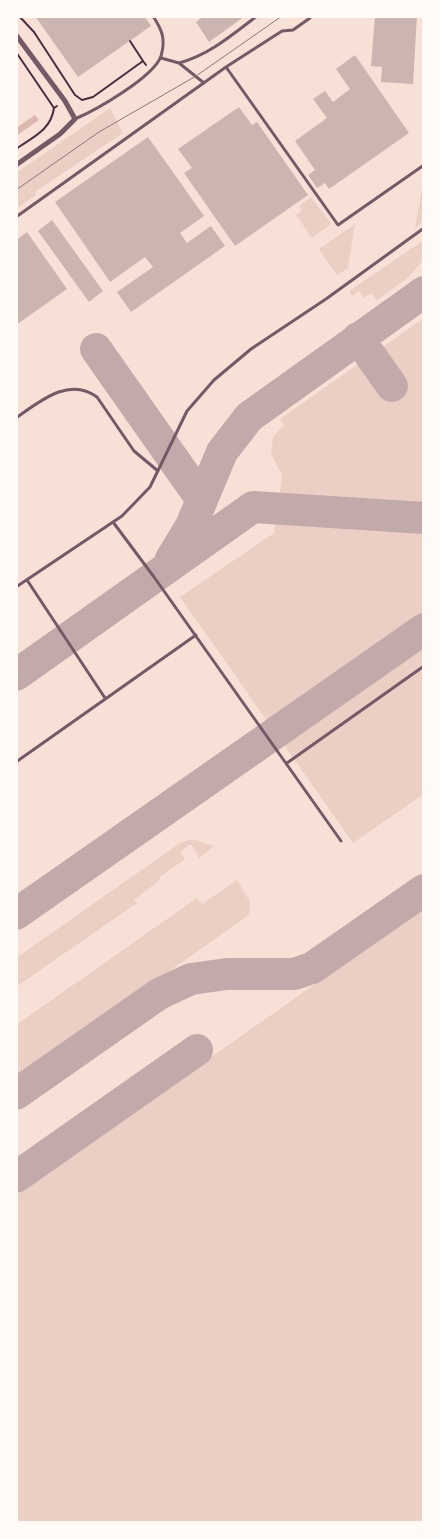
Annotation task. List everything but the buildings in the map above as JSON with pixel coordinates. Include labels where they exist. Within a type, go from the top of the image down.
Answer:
[{"type":"street","points":[[16,35],[65,101],[75,119],[60,134],[16,165]]},
{"type":"lane","points":[[75,119],[106,103],[150,72],[160,58],[164,45],[162,30],[153,16]]},
{"type":"lane","points":[[179,63],[196,58],[213,49],[257,16]]},
{"type":"lane","points":[[16,217],[226,67],[282,31],[293,30],[310,18]]},
{"type":"lane","points":[[160,58],[179,63],[204,82]]},
{"type":"lane","points":[[226,67],[338,225],[424,165]]},
{"type":"lane","points":[[16,587],[122,516],[150,487],[187,411],[214,380],[251,349],[424,228]]},
{"type":"lane","points":[[16,418],[48,396],[78,388],[88,390],[97,397],[134,451],[158,471]]},
{"type":"lane","points":[[113,522],[196,635],[341,841]]},
{"type":"lane","points":[[27,580],[105,698]]},
{"type":"lane","points":[[16,762],[196,635]]},
{"type":"lane","points":[[286,762],[424,666]]},
{"type":"path","points":[[19,16],[34,32],[75,95],[82,100],[93,97],[143,61]]},
{"type":"path","points":[[130,41],[150,72]]},
{"type":"path","points":[[16,52],[54,108],[53,118],[49,125],[16,149]]},
{"type":"path","points":[[54,108],[65,101]]},
{"type":"shaded area","points":[[110,108],[123,133],[35,192],[36,195],[19,207],[16,202],[16,173]]},
{"type":"shaded area","points":[[35,115],[39,120],[16,136],[16,128]]},
{"type":"shaded area","points":[[423,183],[424,221],[415,228]]},
{"type":"shaded area","points":[[311,197],[331,224],[312,238],[296,215],[302,210],[299,206]]},
{"type":"shaded area","points":[[355,224],[348,268],[337,275],[319,249]]},
{"type":"shaded area","points":[[424,240],[424,259],[408,278],[377,300],[371,293],[364,298],[359,291],[352,296],[349,291]]},
{"type":"shaded area","points":[[424,318],[424,794],[353,843],[180,597],[274,533],[282,475],[271,454],[273,437],[284,425],[280,419]]},
{"type":"shaded area","points":[[192,839],[214,846],[199,858],[191,844],[180,852],[185,859],[134,900],[137,903],[16,987],[16,958],[180,843]]},
{"type":"shaded area","points":[[237,880],[250,902],[249,915],[16,1079],[16,1025],[197,898],[202,904]]},
{"type":"shaded area","points":[[424,907],[424,1523],[16,1523],[16,1195]]},
{"type":"taxiway","points":[[171,559],[191,526],[222,452],[249,417],[424,292]]},
{"type":"taxiway","points":[[358,338],[392,386]]},
{"type":"taxiway","points":[[96,349],[202,500]]},
{"type":"taxiway","points":[[16,675],[253,507],[424,518]]},
{"type":"taxiway","points":[[16,914],[424,629]]},
{"type":"taxiway","points":[[16,1094],[159,994],[191,979],[227,974],[294,974],[312,968],[424,890]]},
{"type":"taxiway","points":[[16,1177],[197,1050]]},
{"type":"tram line","points":[[16,190],[99,132],[196,76],[282,16]]}]
